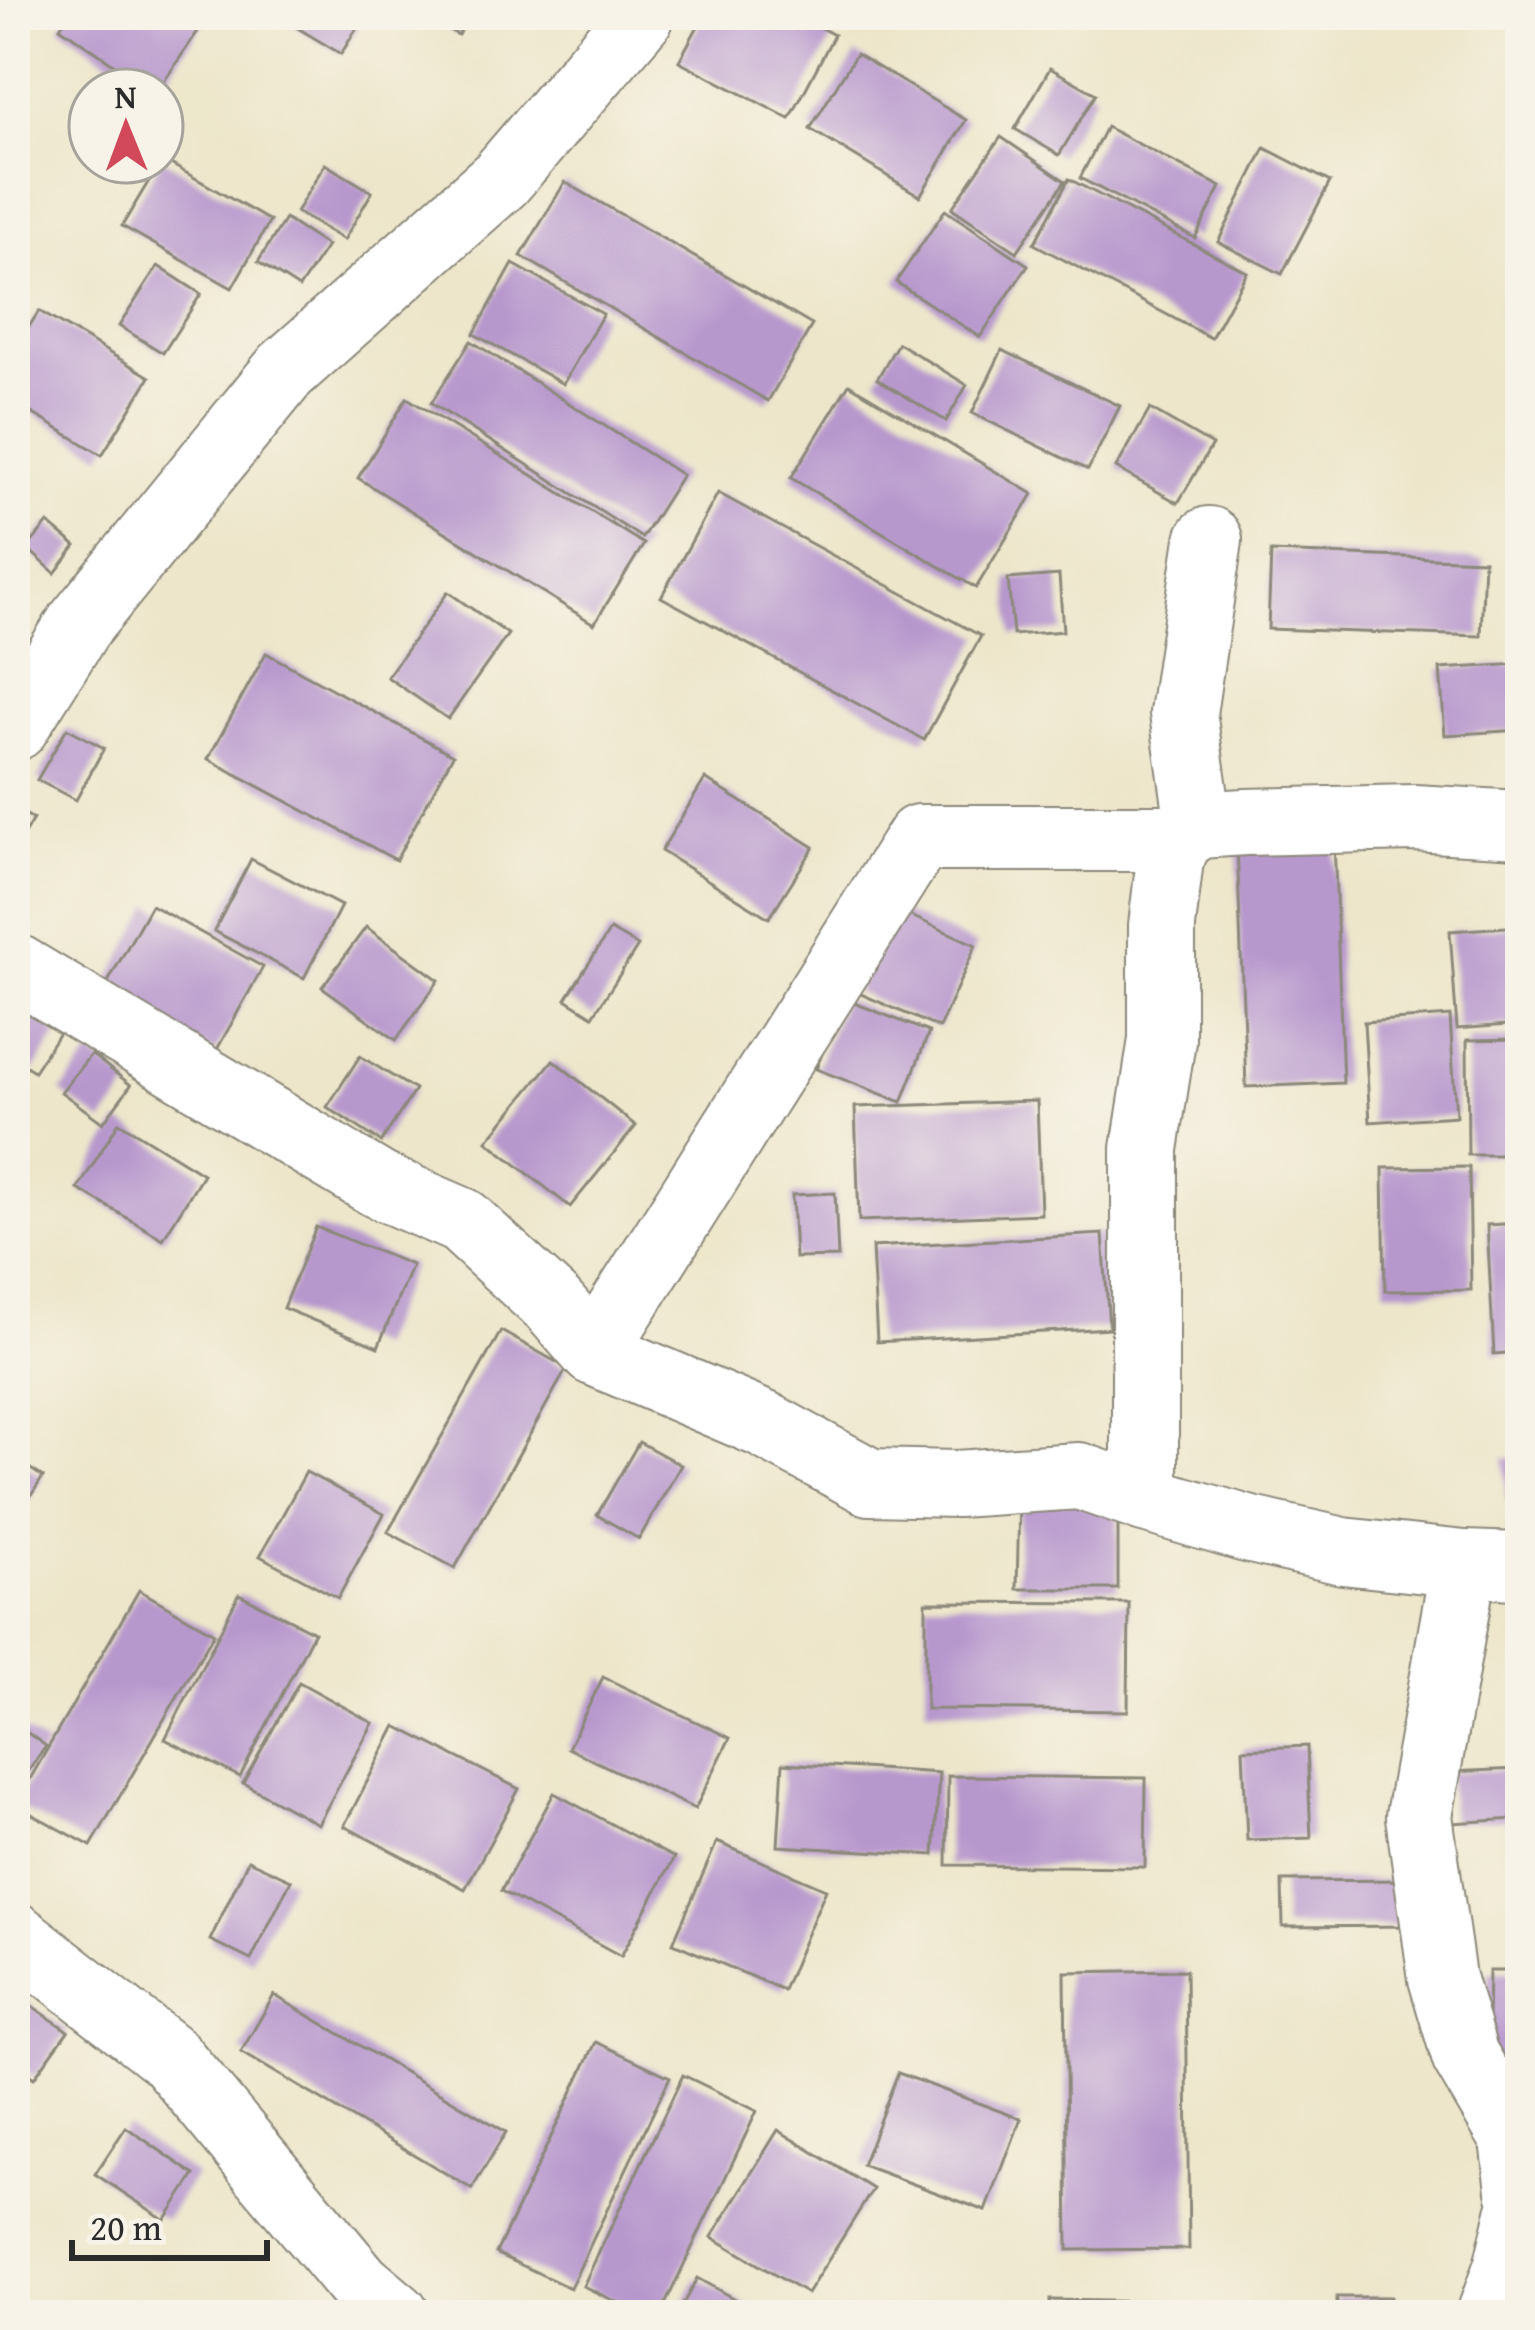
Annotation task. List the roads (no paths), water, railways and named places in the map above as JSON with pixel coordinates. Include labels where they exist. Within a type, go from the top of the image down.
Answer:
[{"type":"street","points":[[15,728],[79,625],[286,370],[501,179],[641,15]]},
{"type":"street","points":[[1145,1499],[1145,1149],[1162,1040],[1162,926],[1169,860],[1190,831],[1183,712],[1209,539]]},
{"type":"street","points":[[594,1352],[919,838],[1190,831],[1414,818],[1520,824]]},
{"type":"street","points":[[15,967],[379,1185],[462,1221],[554,1306],[594,1352],[763,1424],[870,1482],[956,1484],[1079,1475],[1247,1529],[1343,1551],[1492,1564],[1419,1816],[1442,1978],[1465,2056],[1514,2139],[1520,2190]]},
{"type":"street","points":[[15,1936],[170,2057],[359,2284],[396,2315]]},
{"type":"street","points":[[1490,2315],[1520,2214]]}]
